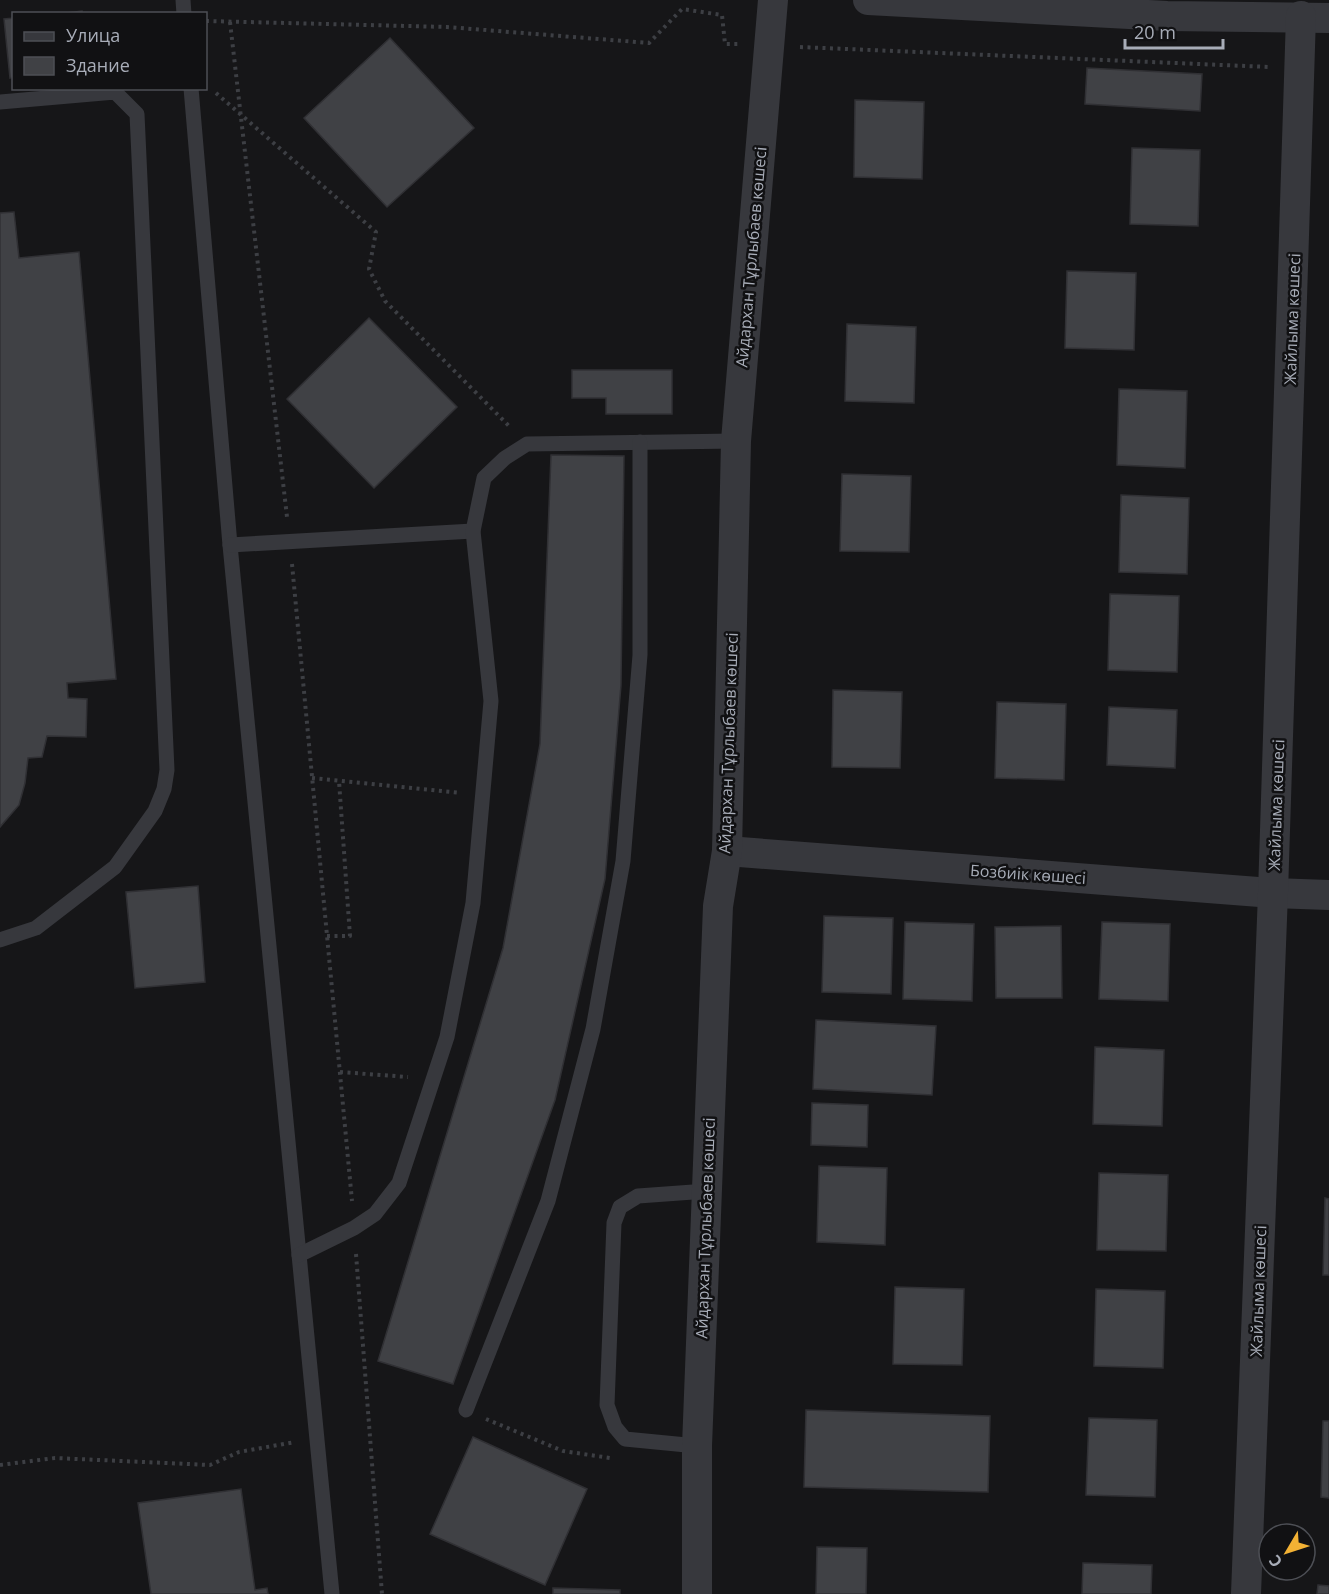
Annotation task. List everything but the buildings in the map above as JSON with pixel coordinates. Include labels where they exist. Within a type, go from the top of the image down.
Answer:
[{"type":"street","name":"Айдархан Тұрлыбаев көшесі","points":[[697,1594],[697,1446],[717,906],[727,851],[736,441],[773,0]]},
{"type":"street","points":[[868,0],[1167,8],[1315,17]]},
{"type":"street","name":"Жайлыма көшесі","points":[[1246,1594],[1273,893],[1300,68],[1315,17]]},
{"type":"street","name":"Бозбиік көшесі","points":[[727,851],[1273,893],[1329,895]]},
{"type":"lane","points":[[191,90],[230,545],[332,1594]]},
{"type":"lane","points":[[0,102],[115,92],[137,114],[167,770],[164,789],[155,811],[115,867],[36,928],[0,940]]},
{"type":"lane","points":[[299,1255],[354,1228],[375,1214],[399,1184],[447,1037],[473,903],[491,701],[473,531],[484,478],[505,458],[527,444],[736,441]]},
{"type":"lane","points":[[466,1410],[548,1201],[593,1029],[621,872],[640,655],[640,442]]},
{"type":"lane","points":[[230,545],[473,531]]},
{"type":"lane","points":[[697,1446],[625,1440],[615,1427],[608,1405],[614,1223],[620,1207],[638,1196],[706,1191]]},
{"type":"path","points":[[207,21],[447,27],[649,43],[682,9],[722,15],[725,44],[1300,68]]},
{"type":"path","points":[[230,22],[290,542],[354,1228],[381,1594]]},
{"type":"path","points":[[214,92],[376,232],[369,269],[385,301],[527,444]]},
{"type":"path","points":[[312,778],[483,795]]},
{"type":"path","points":[[327,936],[350,936],[339,781]]},
{"type":"path","points":[[340,1072],[434,1079]]},
{"type":"path","points":[[466,1410],[563,1451],[615,1458]]},
{"type":"path","points":[[0,1466],[55,1458],[210,1465],[239,1452],[316,1438]]}]
